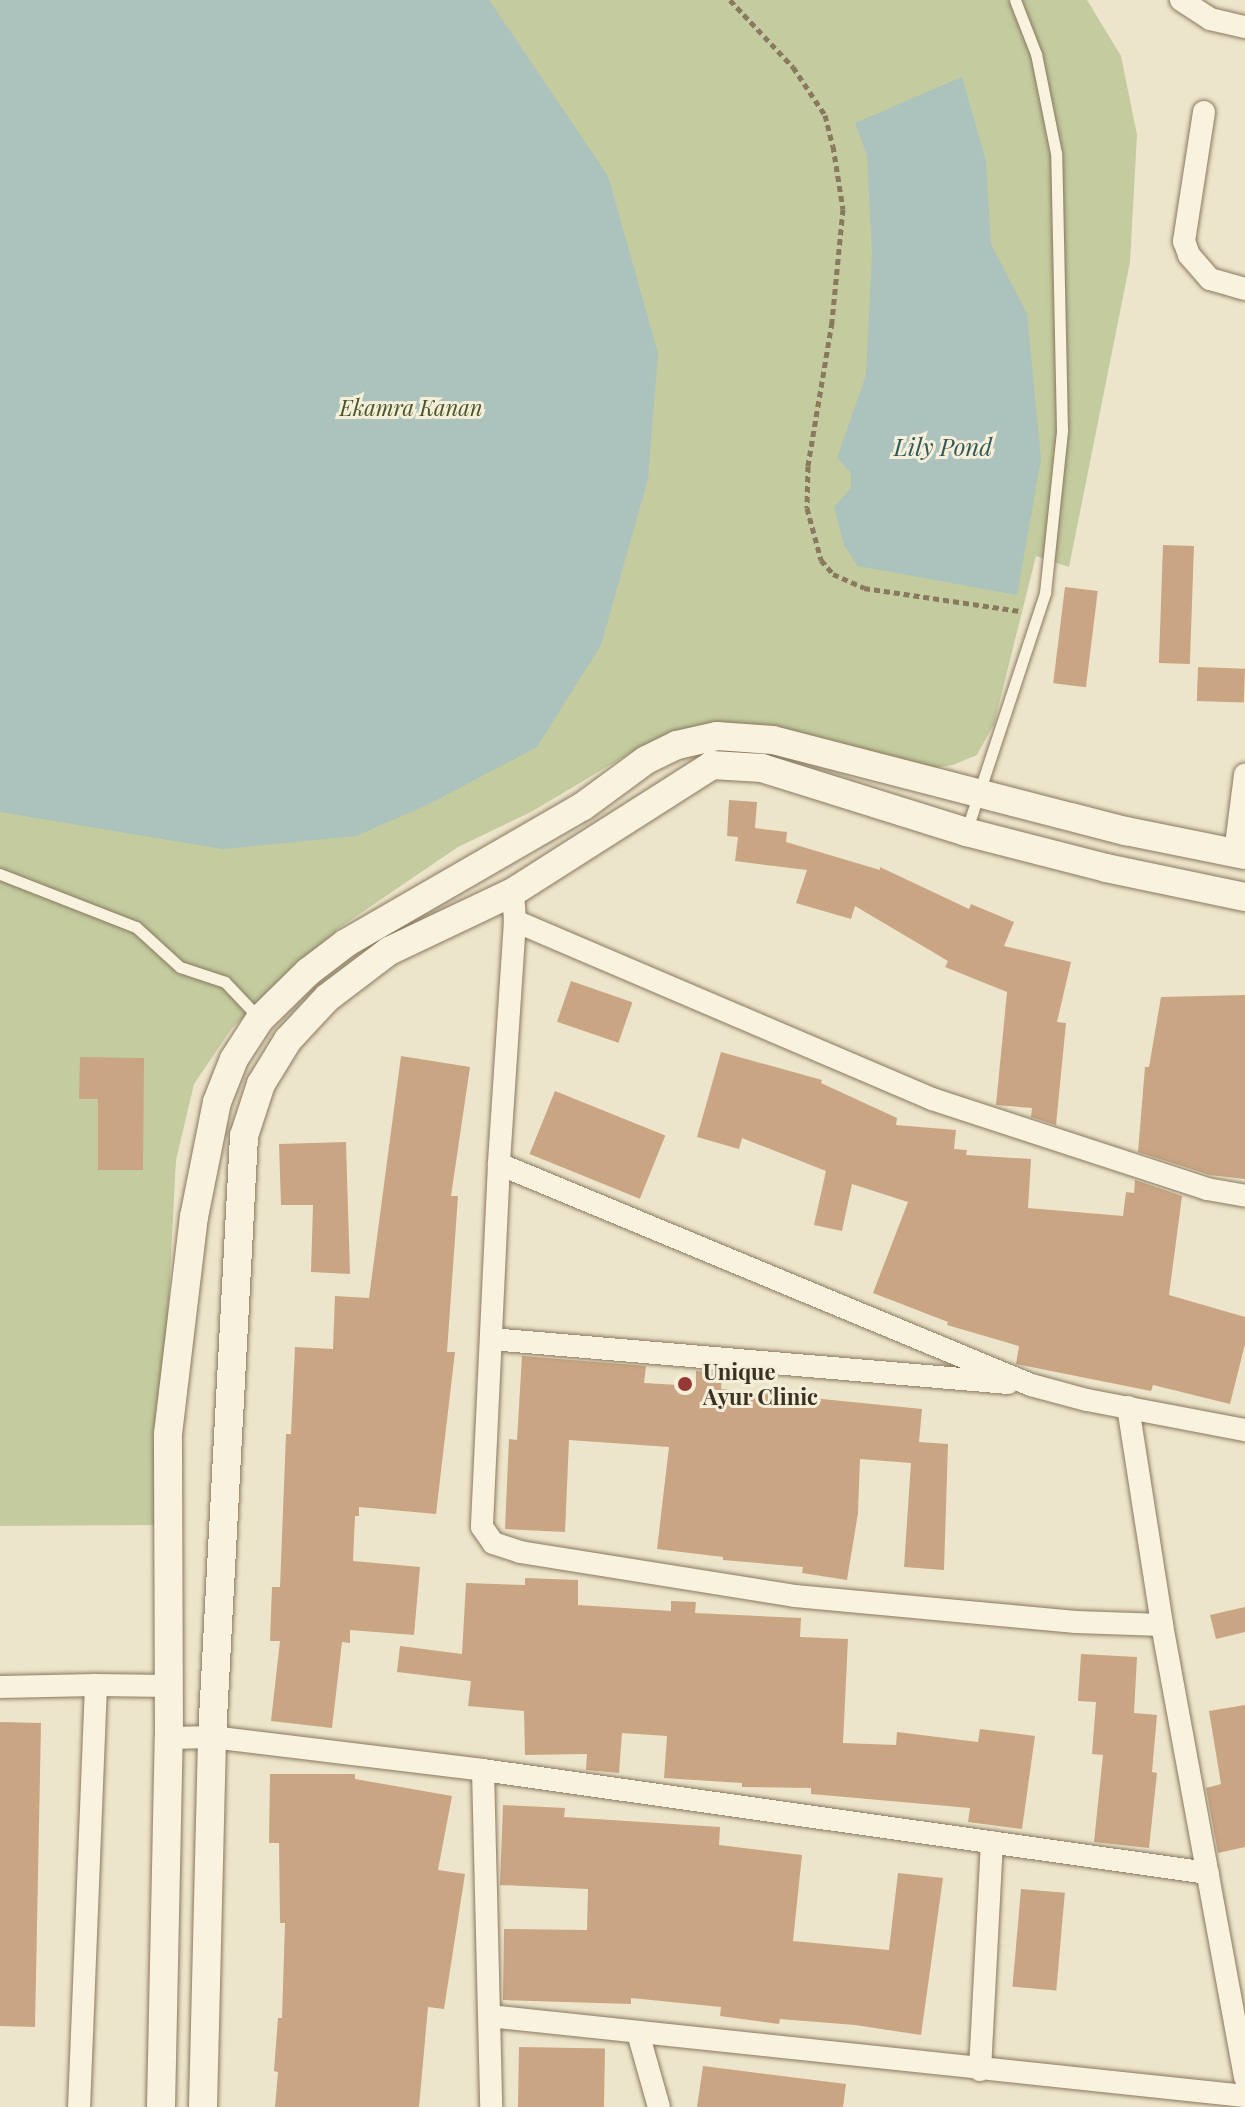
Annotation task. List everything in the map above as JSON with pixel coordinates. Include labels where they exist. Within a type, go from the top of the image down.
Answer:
[{"type":"street","points":[[1181,0],[1210,19],[1245,27]]},
{"type":"street","points":[[1204,112],[1184,241],[1189,255],[1210,279],[1245,289]]},
{"type":"street","points":[[161,2107],[169,1738],[168,1434],[194,1217],[217,1102],[234,1059],[260,1019],[308,972],[346,943],[582,807],[646,760],[677,745],[717,736],[773,740],[1126,831],[1240,854],[1245,775]]},
{"type":"street","points":[[203,2107],[212,1737],[244,1136],[261,1084],[288,1040],[327,998],[389,951],[513,892],[712,765],[762,768],[966,832],[1106,868],[1245,897]]},
{"type":"street","points":[[513,892],[515,921],[499,1164],[482,1527],[493,1543],[520,1552],[795,1596],[1076,1622],[1162,1625]]},
{"type":"street","points":[[515,921],[932,1099],[1207,1189],[1245,1196]]},
{"type":"street","points":[[499,1164],[1031,1385]]},
{"type":"street","points":[[491,1339],[1031,1385],[1245,1430]]},
{"type":"street","points":[[1128,1407],[1162,1625],[1245,2077]]},
{"type":"street","points":[[79,2107],[96,1685]]},
{"type":"street","points":[[0,1687],[169,1686]]},
{"type":"street","points":[[169,1738],[212,1737],[483,1770],[1208,1873]]},
{"type":"street","points":[[483,1770],[491,2107]]},
{"type":"street","points":[[980,2070],[992,1842]]},
{"type":"street","points":[[489,2016],[1245,2096]]},
{"type":"street","points":[[638,2033],[659,2107]]},
{"type":"lane","points":[[966,832],[1045,593],[1062,430],[1056,153],[1036,54],[1015,0]]},
{"type":"lane","points":[[0,874],[136,927],[180,967],[225,982],[260,1019]]},
{"type":"path","points":[[730,0],[793,67],[825,115],[833,146],[843,209],[832,322],[816,402],[808,466],[807,508],[821,560],[833,574],[864,588],[1038,614]]},
{"type":"green space","name":"Ekamra Kanan","points":[[0,0],[1087,0],[1121,56],[1137,135],[1130,262],[1069,567],[1036,556],[994,724],[977,755],[953,765],[920,770],[714,741],[637,749],[531,812],[458,847],[339,928],[232,1028],[194,1084],[176,1160],[157,1525],[0,1526]]},
{"type":"water","points":[[0,0],[489,0],[608,176],[658,353],[648,479],[601,645],[537,747],[429,804],[356,836],[223,849],[0,812]]},
{"type":"water","name":"Lily Pond","points":[[962,77],[986,161],[991,244],[1027,314],[1041,459],[1017,595],[858,566],[844,545],[834,507],[851,488],[851,473],[837,458],[866,375],[872,253],[867,155],[855,123]]},
{"type":"building","points":[[1163,545],[1194,546],[1190,664],[1159,663]]},
{"type":"building","points":[[1065,587],[1098,591],[1086,687],[1053,683]]},
{"type":"building","points":[[1198,667],[1245,669],[1244,703],[1197,701]]},
{"type":"building","points":[[729,800],[757,802],[755,828],[787,832],[786,842],[880,870],[880,867],[969,909],[971,904],[1014,922],[1004,946],[1071,962],[1057,1022],[1066,1023],[1056,1125],[1031,1117],[1032,1108],[996,1105],[1007,992],[945,967],[948,961],[855,906],[851,919],[796,903],[807,870],[735,861],[738,837],[727,836]]},
{"type":"building","points":[[571,981],[632,1002],[618,1043],[557,1022]]},
{"type":"building","points":[[1245,995],[1245,1179],[1210,1175],[1138,1152],[1145,1067],[1149,1067],[1161,997]]},
{"type":"building","points":[[721,1052],[822,1080],[821,1083],[897,1118],[896,1125],[956,1130],[954,1149],[967,1150],[966,1155],[1031,1159],[1028,1208],[1123,1216],[1126,1192],[1134,1193],[1135,1180],[1182,1196],[1169,1295],[1245,1317],[1245,1344],[1230,1404],[1153,1385],[1151,1391],[1016,1364],[1019,1346],[947,1325],[948,1322],[873,1293],[908,1202],[852,1184],[842,1231],[814,1225],[826,1171],[742,1138],[739,1149],[697,1137]]},
{"type":"building","points":[[401,1056],[470,1067],[451,1196],[458,1196],[447,1352],[455,1352],[436,1514],[359,1507],[359,1516],[355,1516],[353,1561],[420,1567],[414,1635],[350,1630],[350,1643],[342,1642],[332,1728],[271,1721],[280,1641],[270,1641],[272,1587],[280,1587],[286,1434],[291,1434],[295,1347],[333,1349],[335,1296],[369,1298]]},
{"type":"building","points":[[80,1057],[144,1058],[143,1170],[98,1170],[98,1099],[79,1099]]},
{"type":"building","points":[[555,1091],[665,1136],[640,1199],[530,1154]]},
{"type":"building","points":[[346,1142],[350,1274],[311,1272],[313,1205],[281,1205],[279,1144]]},
{"type":"building","points":[[522,1356],[646,1366],[644,1383],[696,1386],[696,1371],[722,1373],[721,1389],[922,1409],[919,1442],[948,1444],[944,1570],[904,1567],[911,1463],[860,1459],[858,1513],[847,1580],[802,1573],[803,1567],[723,1560],[723,1557],[657,1549],[669,1447],[569,1440],[565,1532],[505,1529],[509,1439],[517,1440]]},
{"type":"building","points":[[525,1578],[578,1580],[578,1605],[671,1611],[671,1601],[696,1602],[695,1613],[801,1618],[800,1637],[848,1639],[843,1743],[896,1745],[897,1732],[978,1742],[980,1729],[1035,1736],[1022,1829],[968,1822],[970,1808],[811,1794],[811,1788],[742,1787],[742,1783],[664,1778],[667,1736],[622,1733],[619,1773],[586,1770],[587,1754],[525,1755],[524,1711],[468,1706],[471,1681],[397,1672],[400,1646],[462,1654],[466,1583],[525,1585]]},
{"type":"building","points":[[1245,1607],[1245,1632],[1216,1639],[1210,1615]]},
{"type":"building","points":[[1081,1654],[1137,1657],[1134,1713],[1157,1715],[1152,1772],[1157,1773],[1149,1848],[1094,1842],[1103,1755],[1092,1754],[1096,1702],[1078,1701]]},
{"type":"building","points":[[1245,1705],[1245,1847],[1218,1853],[1206,1788],[1221,1784],[1209,1711]]},
{"type":"building","points":[[0,1722],[41,1723],[35,2027],[0,2026]]},
{"type":"building","points":[[270,1774],[355,1774],[355,1779],[452,1796],[438,1870],[465,1874],[444,2009],[428,2007],[419,2107],[275,2107],[278,2072],[274,2071],[278,2018],[282,2018],[285,1923],[280,1923],[279,1843],[269,1843]]},
{"type":"building","points":[[503,1805],[565,1808],[564,1817],[720,1827],[719,1845],[802,1855],[793,1941],[889,1950],[898,1873],[943,1878],[921,2035],[855,2025],[780,2019],[779,2024],[720,2016],[721,2007],[631,1998],[631,2004],[503,2000],[504,1929],[587,1930],[588,1889],[500,1885]]},
{"type":"building","points":[[1021,1889],[1065,1893],[1056,1990],[1012,1987]]},
{"type":"building","points":[[519,2047],[605,2049],[604,2107],[518,2107]]},
{"type":"building","points":[[703,2066],[846,2084],[843,2107],[697,2107]]},
{"type":"place","name":"Unique Ayur Clinic","points":[[685,1384]]}]
